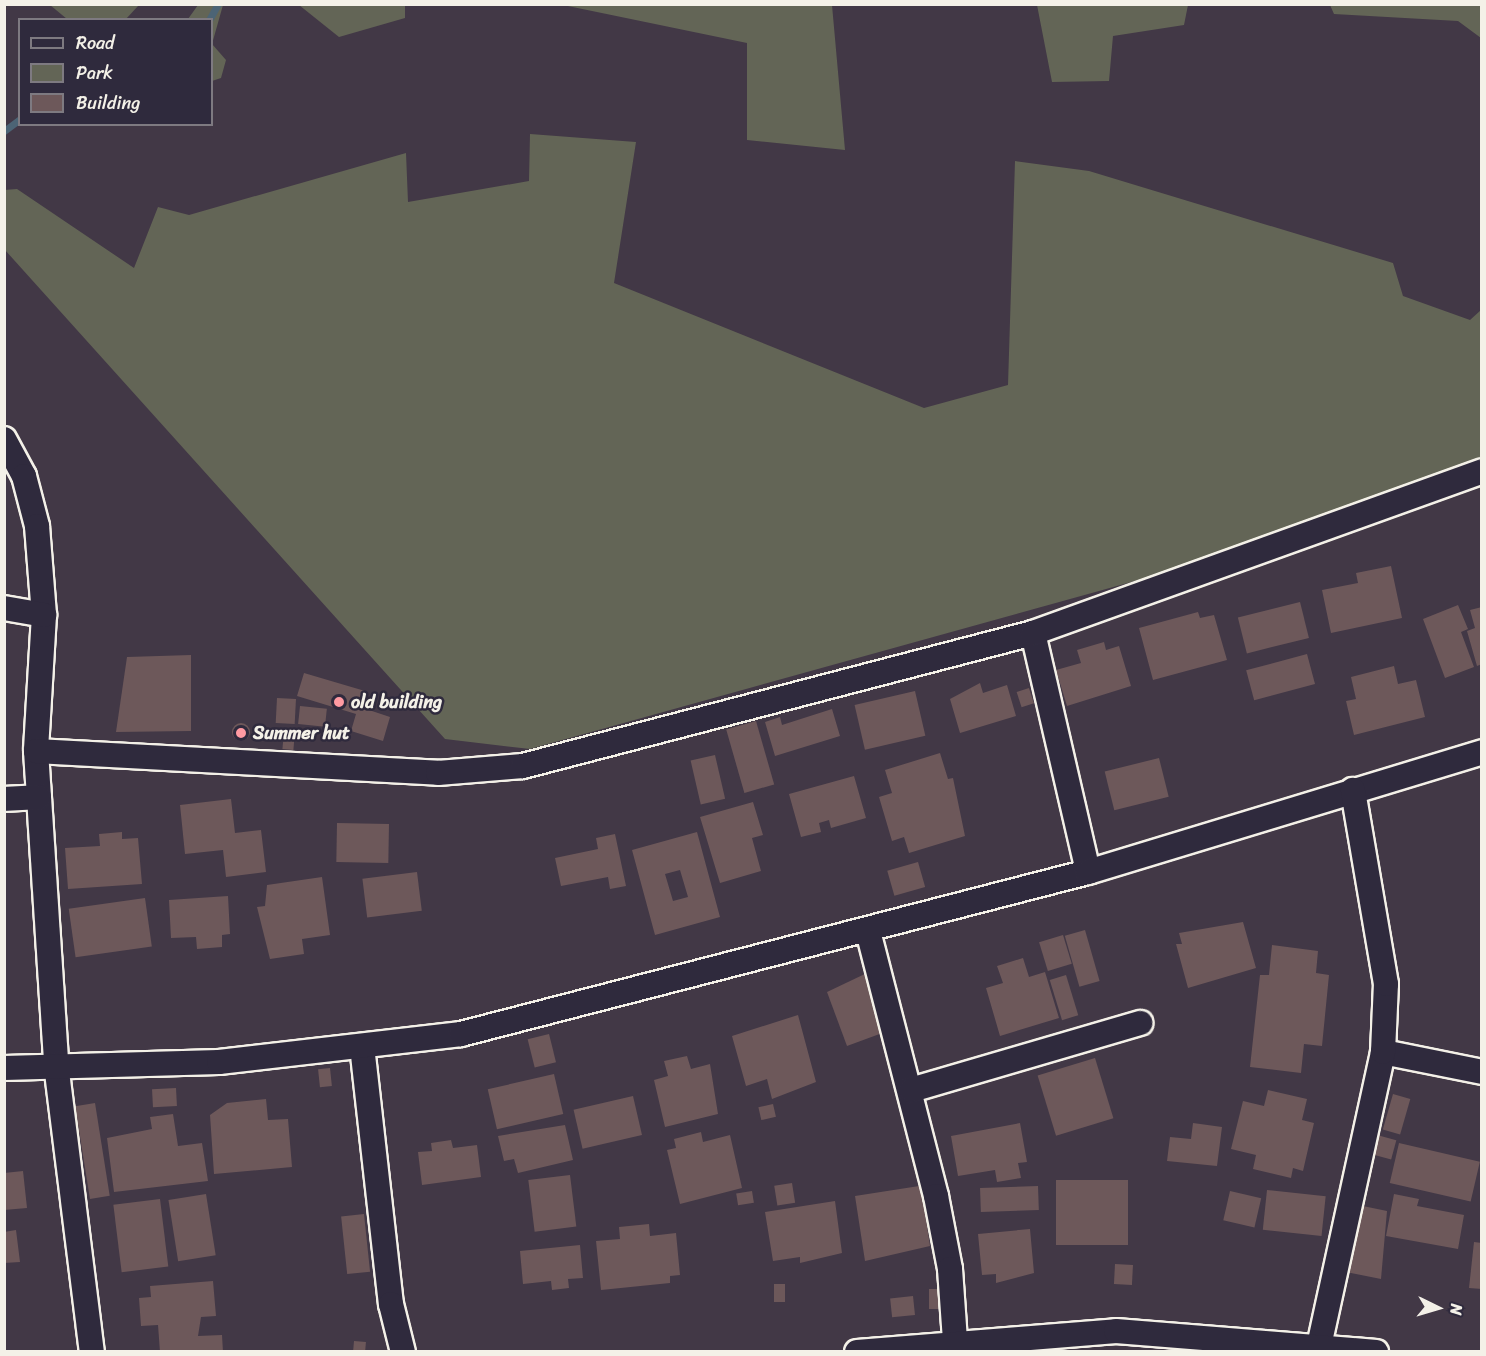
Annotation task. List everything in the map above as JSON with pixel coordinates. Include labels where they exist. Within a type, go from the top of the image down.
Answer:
[{"type":"street","points":[[4,439],[24,476],[37,526],[44,615],[36,751],[56,1064],[92,1352]]},
{"type":"street","points":[[36,751],[438,773],[524,766],[1033,633],[1482,471]]},
{"type":"street","points":[[4,608],[44,615]]},
{"type":"street","points":[[1033,633],[1088,872]]},
{"type":"street","points":[[4,1068],[56,1064],[219,1062],[461,1034],[564,1010],[1088,872],[1482,752]]},
{"type":"street","points":[[1319,1346],[1383,1052],[1386,984],[1353,790]]},
{"type":"street","points":[[4,799],[39,797]]},
{"type":"street","points":[[868,931],[911,1090],[950,1269],[955,1341]]},
{"type":"street","points":[[911,1090],[1140,1023]]},
{"type":"street","points":[[362,1046],[391,1304],[403,1352]]},
{"type":"street","points":[[1383,1052],[1482,1072]]},
{"type":"street","points":[[863,1351],[955,1341],[1115,1341],[1319,1346],[1376,1352]]},
{"type":"green space","points":[[50,4],[139,5],[127,18],[66,18]]},
{"type":"green space","points":[[1037,4],[1188,5],[1184,25],[1113,36],[1109,81],[1052,82]]},
{"type":"green space","points":[[198,5],[223,5],[213,40],[213,18],[189,18]]},
{"type":"green space","points":[[299,5],[405,5],[405,18],[339,37]]},
{"type":"green space","points":[[563,5],[832,5],[845,150],[747,140],[747,43]]},
{"type":"green space","points":[[1330,5],[1481,5],[1481,38],[1458,21],[1334,14]]},
{"type":"green space","points":[[213,45],[226,60],[221,78],[213,81]]},
{"type":"green space","points":[[530,134],[636,142],[614,283],[924,408],[1008,385],[1015,161],[1089,171],[1393,263],[1403,296],[1470,320],[1481,310],[1481,471],[1236,553],[530,749],[445,739],[5,250],[4,190],[17,189],[134,268],[158,207],[189,215],[406,153],[408,202],[529,181]]},
{"type":"building","points":[[1391,566],[1402,618],[1331,633],[1322,590],[1358,583],[1356,573]]},
{"type":"building","points":[[1300,602],[1309,638],[1247,653],[1238,617]]},
{"type":"building","points":[[1458,605],[1468,629],[1461,632],[1474,667],[1445,678],[1423,619]]},
{"type":"building","points":[[1482,607],[1482,664],[1477,666],[1467,631],[1475,628],[1470,610]]},
{"type":"building","points":[[1198,612],[1200,618],[1214,615],[1227,660],[1153,680],[1139,628]]},
{"type":"building","points":[[1104,642],[1106,650],[1119,646],[1131,686],[1067,706],[1056,670],[1081,663],[1077,650]]},
{"type":"building","points":[[1307,654],[1315,684],[1254,700],[1246,670]]},
{"type":"building","points":[[191,655],[191,731],[116,732],[127,657]]},
{"type":"building","points":[[1394,666],[1398,684],[1416,680],[1425,717],[1354,735],[1346,701],[1356,699],[1351,677]]},
{"type":"building","name":"old building","points":[[304,673],[365,691],[360,707],[390,717],[383,741],[351,731],[356,714],[297,696]]},
{"type":"building","points":[[980,683],[983,693],[1007,685],[1016,716],[960,733],[950,699]]},
{"type":"building","points":[[1029,688],[1034,703],[1022,707],[1017,692]]},
{"type":"building","points":[[915,691],[925,736],[865,750],[855,705]]},
{"type":"building","points":[[277,698],[296,699],[295,724],[276,723]]},
{"type":"building","points":[[300,706],[327,709],[325,727],[298,724]]},
{"type":"building","points":[[832,709],[840,736],[775,756],[765,722],[780,717],[782,725]]},
{"type":"building","points":[[756,721],[774,784],[744,793],[726,730]]},
{"type":"building","name":"Summer hut","points":[[241,723],[247,726],[250,732],[247,738],[241,741],[235,738],[232,732],[235,726]]},
{"type":"building","points":[[284,731],[295,732],[293,750],[282,749]]},
{"type":"building","points":[[940,753],[948,779],[953,778],[965,836],[909,853],[904,837],[892,841],[879,797],[892,793],[885,770]]},
{"type":"building","points":[[715,755],[725,799],[701,804],[691,761]]},
{"type":"building","points":[[1159,758],[1169,797],[1114,810],[1105,772]]},
{"type":"building","points":[[854,776],[866,818],[831,828],[829,820],[819,823],[821,832],[801,837],[789,794]]},
{"type":"building","points":[[231,799],[235,833],[261,830],[266,872],[226,877],[223,850],[185,854],[180,805]]},
{"type":"building","points":[[753,802],[763,835],[752,838],[761,871],[720,883],[700,817]]},
{"type":"building","points":[[337,823],[389,824],[388,863],[336,862]]},
{"type":"building","points":[[122,832],[122,839],[138,838],[142,884],[68,889],[65,848],[100,846],[99,834]]},
{"type":"building","points":[[697,832],[720,917],[655,935],[632,850]],"holes":[[[680,870],[688,897],[673,901],[665,874]]]},
{"type":"building","points":[[615,834],[626,886],[610,889],[608,877],[561,886],[555,858],[598,849],[596,838]]},
{"type":"building","points":[[918,862],[925,887],[894,896],[887,871]]},
{"type":"building","points":[[417,872],[422,911],[367,917],[362,879]]},
{"type":"building","points":[[322,877],[330,935],[302,939],[304,954],[270,959],[257,907],[265,906],[267,885]]},
{"type":"building","points":[[228,896],[230,934],[222,935],[222,947],[197,949],[196,937],[171,938],[169,900]]},
{"type":"building","points":[[145,898],[152,947],[76,957],[69,909]]},
{"type":"building","points":[[1243,922],[1256,968],[1188,988],[1176,944],[1182,944],[1179,933]]},
{"type":"building","points":[[1085,930],[1100,981],[1079,987],[1065,936]]},
{"type":"building","points":[[1063,935],[1072,964],[1048,971],[1039,942]]},
{"type":"building","points":[[1272,945],[1318,951],[1316,973],[1329,975],[1322,1046],[1304,1044],[1301,1073],[1250,1067],[1260,975],[1269,975]]},
{"type":"building","points":[[1023,958],[1029,977],[1045,972],[1059,1018],[1000,1036],[986,988],[1003,983],[997,966]]},
{"type":"building","points":[[869,972],[885,1032],[847,1046],[827,992]]},
{"type":"building","points":[[1066,975],[1078,1015],[1062,1020],[1050,980]]},
{"type":"building","points":[[798,1015],[816,1082],[772,1099],[767,1079],[746,1086],[732,1036]]},
{"type":"building","points":[[549,1034],[556,1062],[535,1067],[528,1039]]},
{"type":"building","points":[[687,1056],[691,1069],[710,1064],[718,1114],[665,1127],[654,1080],[668,1076],[664,1061]]},
{"type":"building","points":[[1095,1058],[1113,1118],[1056,1136],[1038,1076]]},
{"type":"building","points":[[330,1068],[332,1086],[320,1087],[318,1069]]},
{"type":"building","points":[[554,1074],[563,1114],[497,1129],[488,1089]]},
{"type":"building","points":[[176,1088],[177,1106],[153,1107],[152,1089]]},
{"type":"building","points":[[1268,1090],[1307,1099],[1302,1120],[1314,1123],[1303,1171],[1293,1168],[1291,1178],[1253,1169],[1256,1155],[1231,1149],[1243,1101],[1264,1106]]},
{"type":"building","points":[[1393,1094],[1410,1099],[1400,1135],[1383,1130]]},
{"type":"building","points":[[633,1096],[642,1135],[583,1149],[574,1110]]},
{"type":"building","points":[[266,1099],[268,1120],[288,1119],[292,1167],[214,1174],[210,1115],[227,1103]]},
{"type":"building","points":[[95,1103],[110,1196],[90,1199],[75,1106]]},
{"type":"building","points":[[773,1104],[776,1117],[761,1120],[758,1107]]},
{"type":"building","points":[[173,1114],[178,1146],[202,1143],[208,1181],[114,1192],[107,1138],[152,1129],[150,1117]]},
{"type":"building","points":[[1020,1123],[1027,1162],[1018,1163],[1021,1178],[997,1182],[995,1170],[958,1176],[951,1136]]},
{"type":"building","points":[[1193,1123],[1222,1127],[1217,1166],[1167,1161],[1170,1137],[1191,1139]]},
{"type":"building","points":[[565,1125],[573,1160],[518,1173],[514,1159],[504,1161],[498,1136]]},
{"type":"building","points":[[701,1132],[703,1142],[730,1135],[742,1188],[680,1204],[667,1150],[676,1148],[674,1139]]},
{"type":"building","points":[[1377,1135],[1396,1140],[1391,1159],[1372,1154]]},
{"type":"building","points":[[451,1140],[453,1148],[477,1145],[481,1177],[422,1185],[418,1152],[432,1151],[431,1143]]},
{"type":"building","points":[[1399,1143],[1480,1162],[1471,1202],[1390,1183]]},
{"type":"building","points":[[23,1171],[27,1208],[4,1210],[4,1173]]},
{"type":"building","points":[[570,1175],[576,1227],[535,1232],[528,1180]]},
{"type":"building","points":[[1056,1180],[1128,1180],[1128,1245],[1056,1245]]},
{"type":"building","points":[[792,1183],[795,1203],[777,1206],[774,1186]]},
{"type":"building","points":[[932,1184],[934,1198],[923,1200],[930,1246],[865,1261],[855,1196]]},
{"type":"building","points":[[1038,1186],[1039,1210],[981,1212],[980,1188]]},
{"type":"building","points":[[1267,1190],[1326,1196],[1321,1236],[1263,1230]]},
{"type":"building","points":[[752,1191],[754,1203],[738,1205],[736,1194]]},
{"type":"building","points":[[1230,1191],[1261,1198],[1254,1227],[1223,1220]]},
{"type":"building","points":[[206,1194],[216,1255],[178,1261],[168,1200]]},
{"type":"building","points":[[1394,1194],[1419,1199],[1417,1206],[1464,1215],[1458,1249],[1386,1236]]},
{"type":"building","points":[[160,1199],[168,1266],[122,1272],[113,1205]]},
{"type":"building","points":[[835,1201],[842,1253],[800,1263],[800,1257],[773,1261],[765,1212]]},
{"type":"building","points":[[1358,1205],[1387,1211],[1381,1279],[1346,1272]]},
{"type":"building","points":[[364,1214],[370,1272],[347,1274],[341,1216]]},
{"type":"building","points":[[649,1224],[650,1236],[676,1233],[680,1275],[670,1276],[670,1283],[601,1290],[596,1241],[620,1239],[619,1227]]},
{"type":"building","points":[[1030,1229],[1034,1273],[996,1283],[996,1274],[982,1275],[978,1234]]},
{"type":"building","points":[[16,1230],[20,1262],[4,1263],[4,1232]]},
{"type":"building","points":[[1474,1242],[1482,1243],[1482,1289],[1469,1288]]},
{"type":"building","points":[[580,1245],[583,1278],[568,1279],[569,1288],[552,1290],[551,1281],[523,1284],[520,1251]]},
{"type":"building","points":[[1115,1264],[1133,1265],[1132,1285],[1114,1284]]},
{"type":"building","points":[[213,1281],[216,1316],[201,1317],[198,1336],[222,1335],[223,1352],[160,1352],[158,1325],[141,1326],[139,1298],[151,1297],[150,1286]]},
{"type":"building","points":[[774,1284],[785,1284],[785,1302],[774,1302]]},
{"type":"building","points":[[929,1289],[942,1289],[942,1309],[929,1309]]},
{"type":"building","points":[[913,1296],[915,1315],[892,1317],[890,1298]]},
{"type":"building","points":[[354,1341],[366,1342],[365,1352],[353,1352]]},
{"type":"waterway","points":[[210,18],[218,4]]},
{"type":"waterway","points":[[4,131],[18,120]]},
{"type":"place","name":"old building","points":[[339,702]]},
{"type":"place","name":"Summer hut","points":[[241,733]]}]
